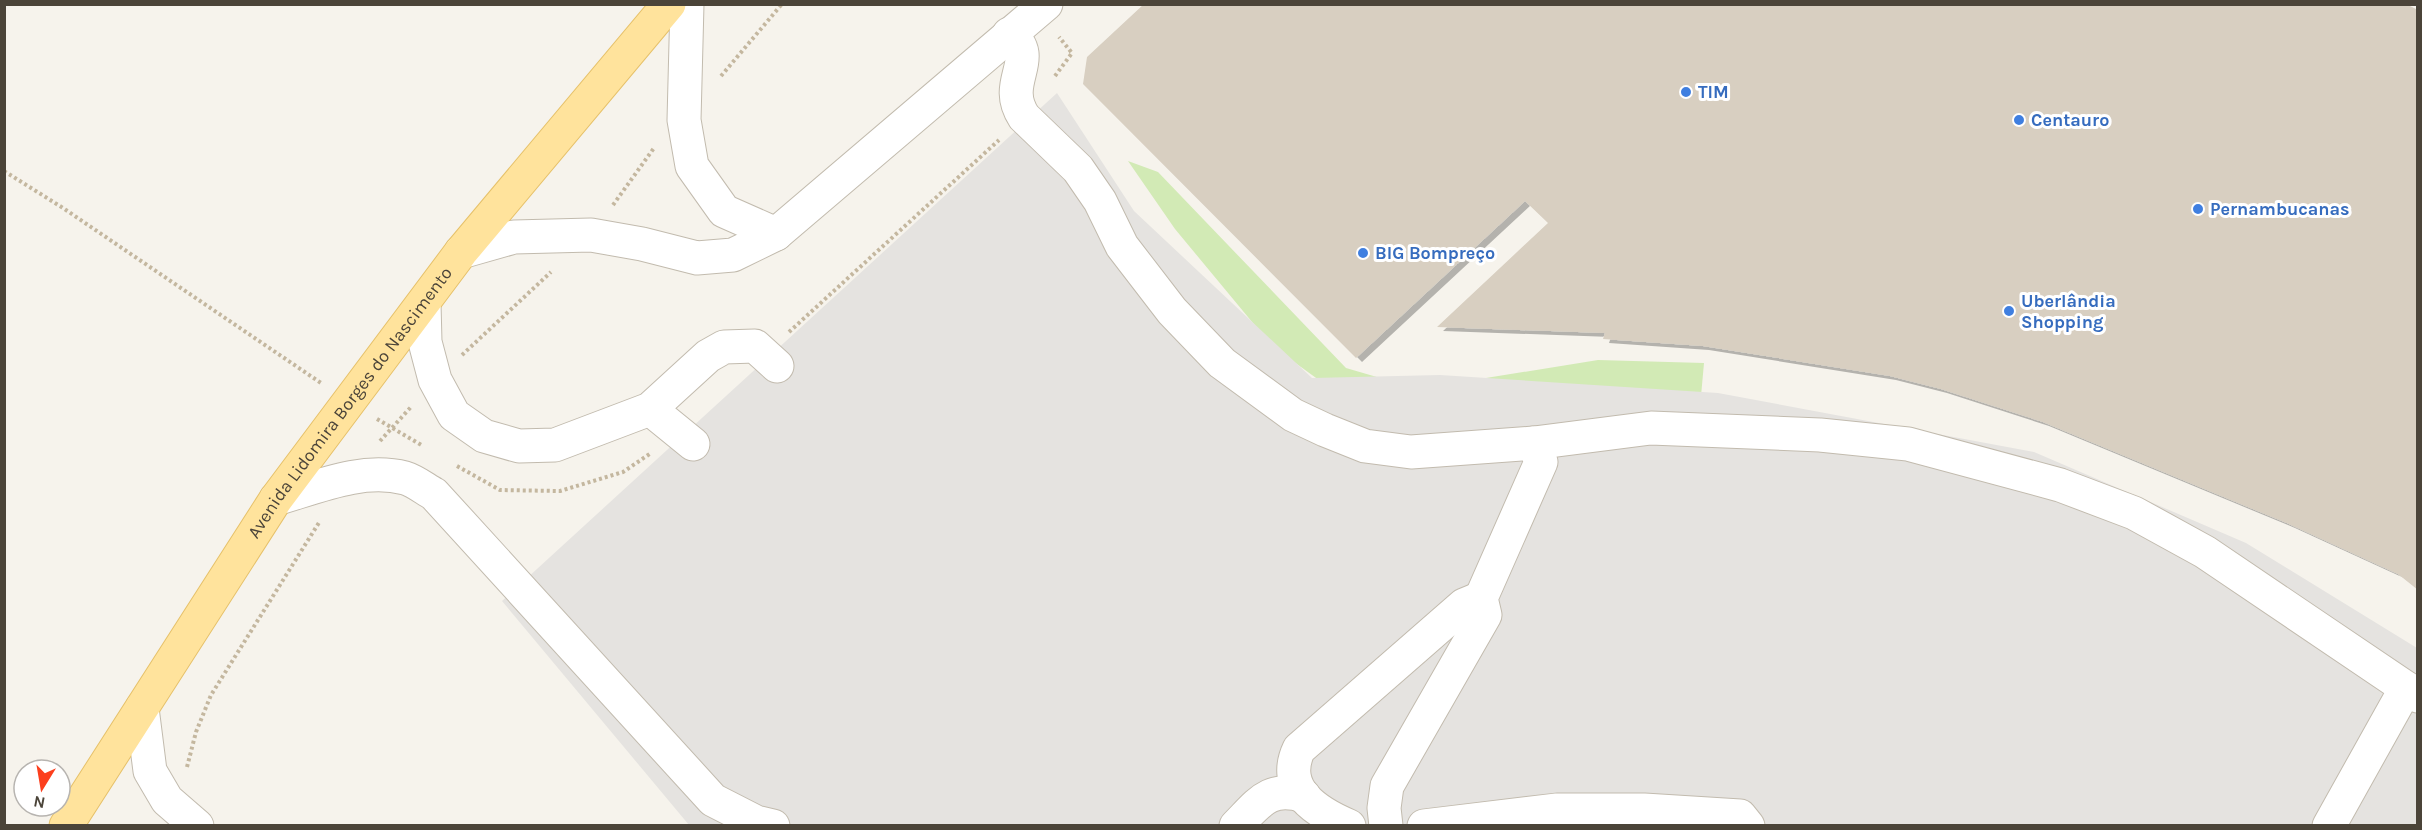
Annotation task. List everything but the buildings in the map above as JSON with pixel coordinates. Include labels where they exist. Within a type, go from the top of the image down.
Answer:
[{"type":"main road","name":"Avenida Lidomira Borges do Nascimento","points":[[66,825],[276,499],[461,252],[669,4]]},
{"type":"street","points":[[687,4],[684,120],[692,166],[724,211],[776,234]]},
{"type":"street","points":[[461,252],[514,237],[591,235],[642,244],[697,258],[733,255],[776,234],[1042,8]]},
{"type":"street","points":[[1009,34],[1017,40],[1023,57],[1015,85],[1015,97],[1024,117],[1078,168],[1100,201],[1122,246],[1172,311],[1222,363],[1293,415],[1365,446],[1411,452],[1534,443],[1651,428],[1744,431],[1908,444],[2060,485],[2134,513],[2205,552],[2412,692],[2329,825]]},
{"type":"street","points":[[424,303],[425,342],[435,381],[454,415],[484,436],[519,446],[555,445],[650,410],[691,369],[724,347],[755,346],[771,360]]},
{"type":"street","points":[[650,410],[693,444]]},
{"type":"street","points":[[1386,825],[1384,808],[1387,786],[1485,615],[1482,598],[1541,462],[1534,443]]},
{"type":"street","points":[[276,499],[346,479],[377,474],[407,479],[434,494],[713,800],[756,822],[773,825]]},
{"type":"street","points":[[1349,825],[1328,817],[1296,786],[1293,761],[1299,749],[1464,605],[1482,598]]},
{"type":"street","points":[[1394,666],[1412,665],[1428,675],[1434,683],[1436,702]]},
{"type":"street","points":[[142,708],[150,771],[167,800],[197,825]]},
{"type":"street","points":[[1236,825],[1265,796],[1291,792],[1304,796]]},
{"type":"street","points":[[1424,825],[1557,810],[1622,810],[1740,816],[1748,825]]},
{"type":"path","points":[[771,360],[1024,117],[1072,53],[1042,8]]},
{"type":"green space","points":[[1128,161],[1158,172],[1346,368],[1418,389],[1598,360],[1704,363],[1700,407],[1352,404],[1272,346],[1175,229]]},
{"type":"shaded area","points":[[1057,93],[1134,211],[1312,378],[1440,375],[1718,393],[2034,452],[2246,543],[2417,648],[2417,825],[689,825],[502,601]]},
{"type":"place","name":"TIM","points":[[1686,92]]},
{"type":"place","name":"Centauro","points":[[2019,120]]},
{"type":"place","name":"Pernambucanas","points":[[2198,209]]},
{"type":"place","name":"BIG Bompreço","points":[[1363,253]]},
{"type":"place","name":"Uberlândia Shopping","points":[[2009,311]]}]
